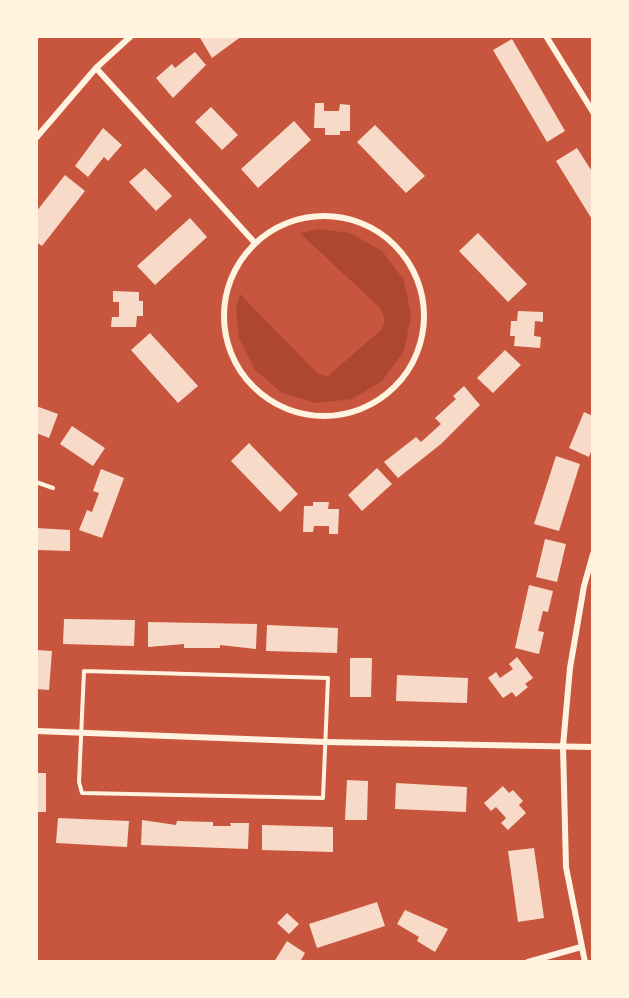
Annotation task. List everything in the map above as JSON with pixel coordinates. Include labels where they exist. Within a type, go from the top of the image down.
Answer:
[{"type":"street","points":[[36,138],[96,68],[131,36]]},
{"type":"street","points":[[546,36],[593,112]]},
{"type":"street","points":[[96,68],[255,243]]},
{"type":"street","points":[[315,216],[348,219],[378,232],[403,254],[419,283],[425,316],[419,348],[404,378],[380,400],[350,414],[316,416],[284,409],[256,391],[236,365],[225,334],[225,301],[235,269],[255,243],[283,225],[315,216]]},
{"type":"street","points":[[585,962],[566,867],[563,746],[570,668],[584,586],[593,554]]},
{"type":"street","points":[[36,731],[325,742],[593,747]]},
{"type":"street","points":[[528,962],[581,947]]},
{"type":"path","points":[[36,482],[53,488]]},
{"type":"path","points":[[84,671],[328,678],[325,742],[323,798],[82,794],[79,782],[84,671]]},
{"type":"shaded area","points":[[319,229],[350,233],[382,251],[404,280],[411,316],[404,351],[382,381],[352,399],[316,403],[282,393],[255,370],[239,338],[236,307],[240,294],[318,374],[328,376],[381,330],[385,321],[381,309],[300,233]]},
{"type":"building","points":[[199,36],[242,36],[212,58]]},
{"type":"building","points":[[512,39],[565,131],[547,142],[493,50]]},
{"type":"building","points":[[195,52],[206,65],[173,98],[156,78],[172,64],[175,68]]},
{"type":"building","points":[[315,103],[324,103],[324,111],[339,111],[340,104],[350,105],[350,131],[340,131],[340,135],[325,135],[325,128],[314,128]]},
{"type":"building","points":[[211,107],[238,135],[222,150],[195,122]]},
{"type":"building","points":[[294,121],[311,140],[258,188],[241,169]]},
{"type":"building","points":[[375,125],[425,176],[406,193],[357,142]]},
{"type":"building","points":[[103,128],[122,145],[108,161],[104,157],[88,177],[75,166]]},
{"type":"building","points":[[577,148],[593,173],[593,221],[556,161]]},
{"type":"building","points":[[145,168],[172,196],[156,211],[129,182]]},
{"type":"building","points":[[65,175],[85,191],[42,246],[36,242],[36,212]]},
{"type":"building","points":[[190,218],[207,237],[155,285],[137,266]]},
{"type":"building","points":[[478,233],[527,284],[508,302],[459,251]]},
{"type":"building","points":[[113,291],[139,292],[139,301],[143,301],[143,316],[137,316],[136,327],[111,327],[112,317],[119,317],[119,302],[113,302]]},
{"type":"building","points":[[518,311],[543,312],[543,322],[535,321],[534,336],[541,337],[540,348],[514,346],[515,336],[510,336],[511,321],[517,321]]},
{"type":"building","points":[[150,333],[198,386],[178,403],[131,350]]},
{"type":"building","points":[[505,350],[521,365],[493,393],[477,378]]},
{"type":"building","points":[[464,386],[480,405],[441,444],[398,478],[384,462],[416,437],[421,442],[441,424],[435,418],[456,399],[453,396]]},
{"type":"building","points":[[36,406],[58,414],[49,438],[36,433]]},
{"type":"building","points":[[584,412],[593,416],[593,446],[589,457],[569,448]]},
{"type":"building","points":[[72,426],[105,448],[93,466],[60,444]]},
{"type":"building","points":[[249,443],[298,494],[280,512],[231,461]]},
{"type":"building","points":[[556,456],[580,464],[559,531],[534,524]]},
{"type":"building","points":[[377,468],[392,484],[362,511],[348,495]]},
{"type":"building","points":[[101,469],[124,478],[102,538],[79,530],[87,510],[92,512],[99,493],[93,491]]},
{"type":"building","points":[[313,502],[329,502],[328,509],[339,509],[338,534],[329,534],[329,526],[314,526],[313,532],[303,532],[304,506],[313,506]]},
{"type":"building","points":[[36,528],[70,530],[70,551],[36,550]]},
{"type":"building","points":[[545,539],[566,544],[557,582],[536,577]]},
{"type":"building","points":[[529,585],[553,591],[548,612],[543,611],[538,631],[544,632],[539,654],[515,648]]},
{"type":"building","points":[[64,619],[135,620],[134,646],[63,644]]},
{"type":"building","points":[[148,622],[257,624],[256,649],[220,645],[220,648],[184,648],[184,644],[148,647]]},
{"type":"building","points":[[267,625],[338,628],[337,653],[266,651]]},
{"type":"building","points":[[36,650],[52,651],[49,690],[36,689]]},
{"type":"building","points":[[517,657],[533,678],[525,684],[528,687],[516,697],[512,692],[503,698],[488,678],[496,672],[500,678],[513,669],[509,664]]},
{"type":"building","points":[[350,658],[372,658],[371,697],[350,697]]},
{"type":"building","points":[[397,675],[468,678],[467,703],[396,701]]},
{"type":"building","points":[[36,773],[46,773],[46,812],[36,812]]},
{"type":"building","points":[[347,780],[368,781],[367,820],[345,820]]},
{"type":"building","points":[[396,783],[467,787],[466,812],[395,809]]},
{"type":"building","points":[[503,786],[509,793],[513,790],[523,801],[519,805],[526,813],[508,830],[501,823],[506,818],[496,807],[491,811],[484,803]]},
{"type":"building","points":[[58,818],[129,821],[127,847],[56,843]]},
{"type":"building","points":[[142,820],[176,825],[177,821],[213,822],[213,826],[249,823],[248,849],[141,845]]},
{"type":"building","points":[[262,825],[333,827],[333,852],[262,850]]},
{"type":"building","points":[[534,848],[544,918],[518,922],[508,851]]},
{"type":"building","points":[[377,902],[385,926],[317,948],[309,924]]},
{"type":"building","points":[[405,910],[448,929],[435,952],[417,941],[419,937],[397,924]]},
{"type":"building","points":[[287,913],[299,924],[289,934],[277,923]]},
{"type":"building","points":[[287,941],[305,953],[300,962],[274,962]]}]
